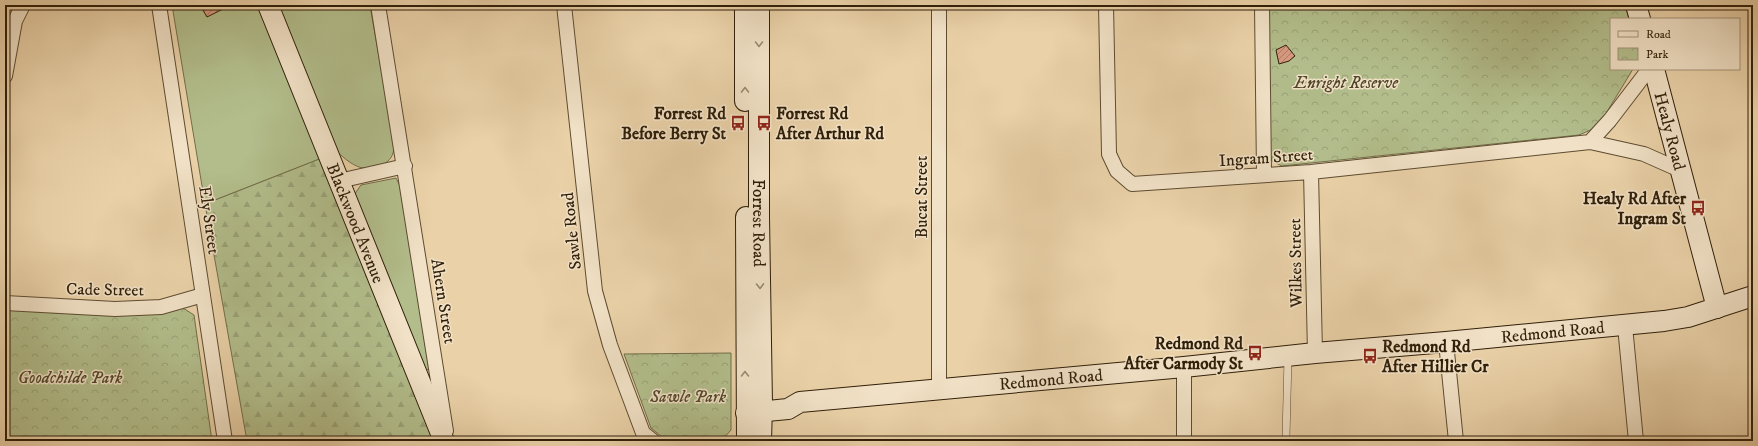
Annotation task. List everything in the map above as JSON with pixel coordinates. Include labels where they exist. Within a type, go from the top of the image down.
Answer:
[{"type":"street","points":[[5,76],[15,21],[23,5]]},
{"type":"street","name":"Ely Street","points":[[159,5],[225,441]]},
{"type":"street","name":"Blackwood Avenue","points":[[268,5],[444,441]]},
{"type":"street","name":"Ahern Street","points":[[378,5],[448,441]]},
{"type":"street","name":"Sawle Road","points":[[564,5],[595,291],[610,345],[643,433],[653,441]]},
{"type":"street","name":"Forrest Road","points":[[745,5],[754,405],[760,441]]},
{"type":"street","name":"Forrest Road","points":[[747,441],[754,405],[759,217],[759,5]]},
{"type":"street","name":"Bucat Street","points":[[939,5],[939,389]]},
{"type":"street","name":"Ingram Street","points":[[1106,5],[1109,154],[1117,171],[1132,184],[1311,172],[1590,142],[1644,154],[1680,170]]},
{"type":"street","points":[[1262,5],[1264,175]]},
{"type":"street","points":[[1636,5],[1640,18]]},
{"type":"street","points":[[1590,142],[1610,120],[1648,70]]},
{"type":"street","name":"Healy Road","points":[[1654,70],[1717,308]]},
{"type":"street","points":[[339,181],[405,166]]},
{"type":"street","name":"Wilkes Street","points":[[1311,172],[1315,353]]},
{"type":"street","name":"Cade Street","points":[[5,303],[122,309],[161,307],[203,295]]},
{"type":"street","name":"Redmond Road","points":[[754,405],[786,396],[800,402],[1184,367],[1288,355],[1625,326],[1688,317],[1753,296]]},
{"type":"street","points":[[1625,326],[1636,441]]},
{"type":"street","points":[[1446,342],[1456,441]]},
{"type":"street","points":[[1184,367],[1184,441]]},
{"type":"lane","points":[[1286,437],[1288,355]]},
{"type":"green space","points":[[172,5],[259,5],[322,158],[205,204]]},
{"type":"green space","points":[[277,5],[370,5],[394,144],[392,155],[386,163],[376,167],[361,168],[350,162],[338,152]]},
{"type":"green space","name":"Enright Reserve","points":[[1268,5],[1625,5],[1629,18],[1610,18],[1610,70],[1632,70],[1602,120],[1593,129],[1579,135],[1282,166],[1272,161],[1269,151]]},
{"type":"green space","points":[[322,158],[436,441],[247,441],[205,204]]},
{"type":"green space","points":[[396,178],[400,186],[429,369],[422,371],[354,195],[361,185]]},
{"type":"green space","name":"Goodchilde Park","points":[[183,308],[194,315],[212,441],[5,441],[5,310],[72,314],[117,314]]},
{"type":"green space","name":"Sawle Park","points":[[731,353],[731,430],[723,439],[666,440],[651,428],[624,354]]},
{"type":"building","points":[[200,5],[231,5],[207,17]]},
{"type":"building","points":[[1286,45],[1295,56],[1289,61],[1279,64],[1276,50]]},
{"type":"place","name":"Forrest Rd Before Berry St","points":[[738,123]]},
{"type":"place","name":"Forrest Rd After Arthur Rd","points":[[764,123]]},
{"type":"place","name":"Healy Rd After Ingram St","points":[[1698,208]]},
{"type":"place","name":"Redmond Rd After Carmody St","points":[[1255,353]]},
{"type":"place","name":"Redmond Rd After Hillier Cr","points":[[1370,356]]}]
